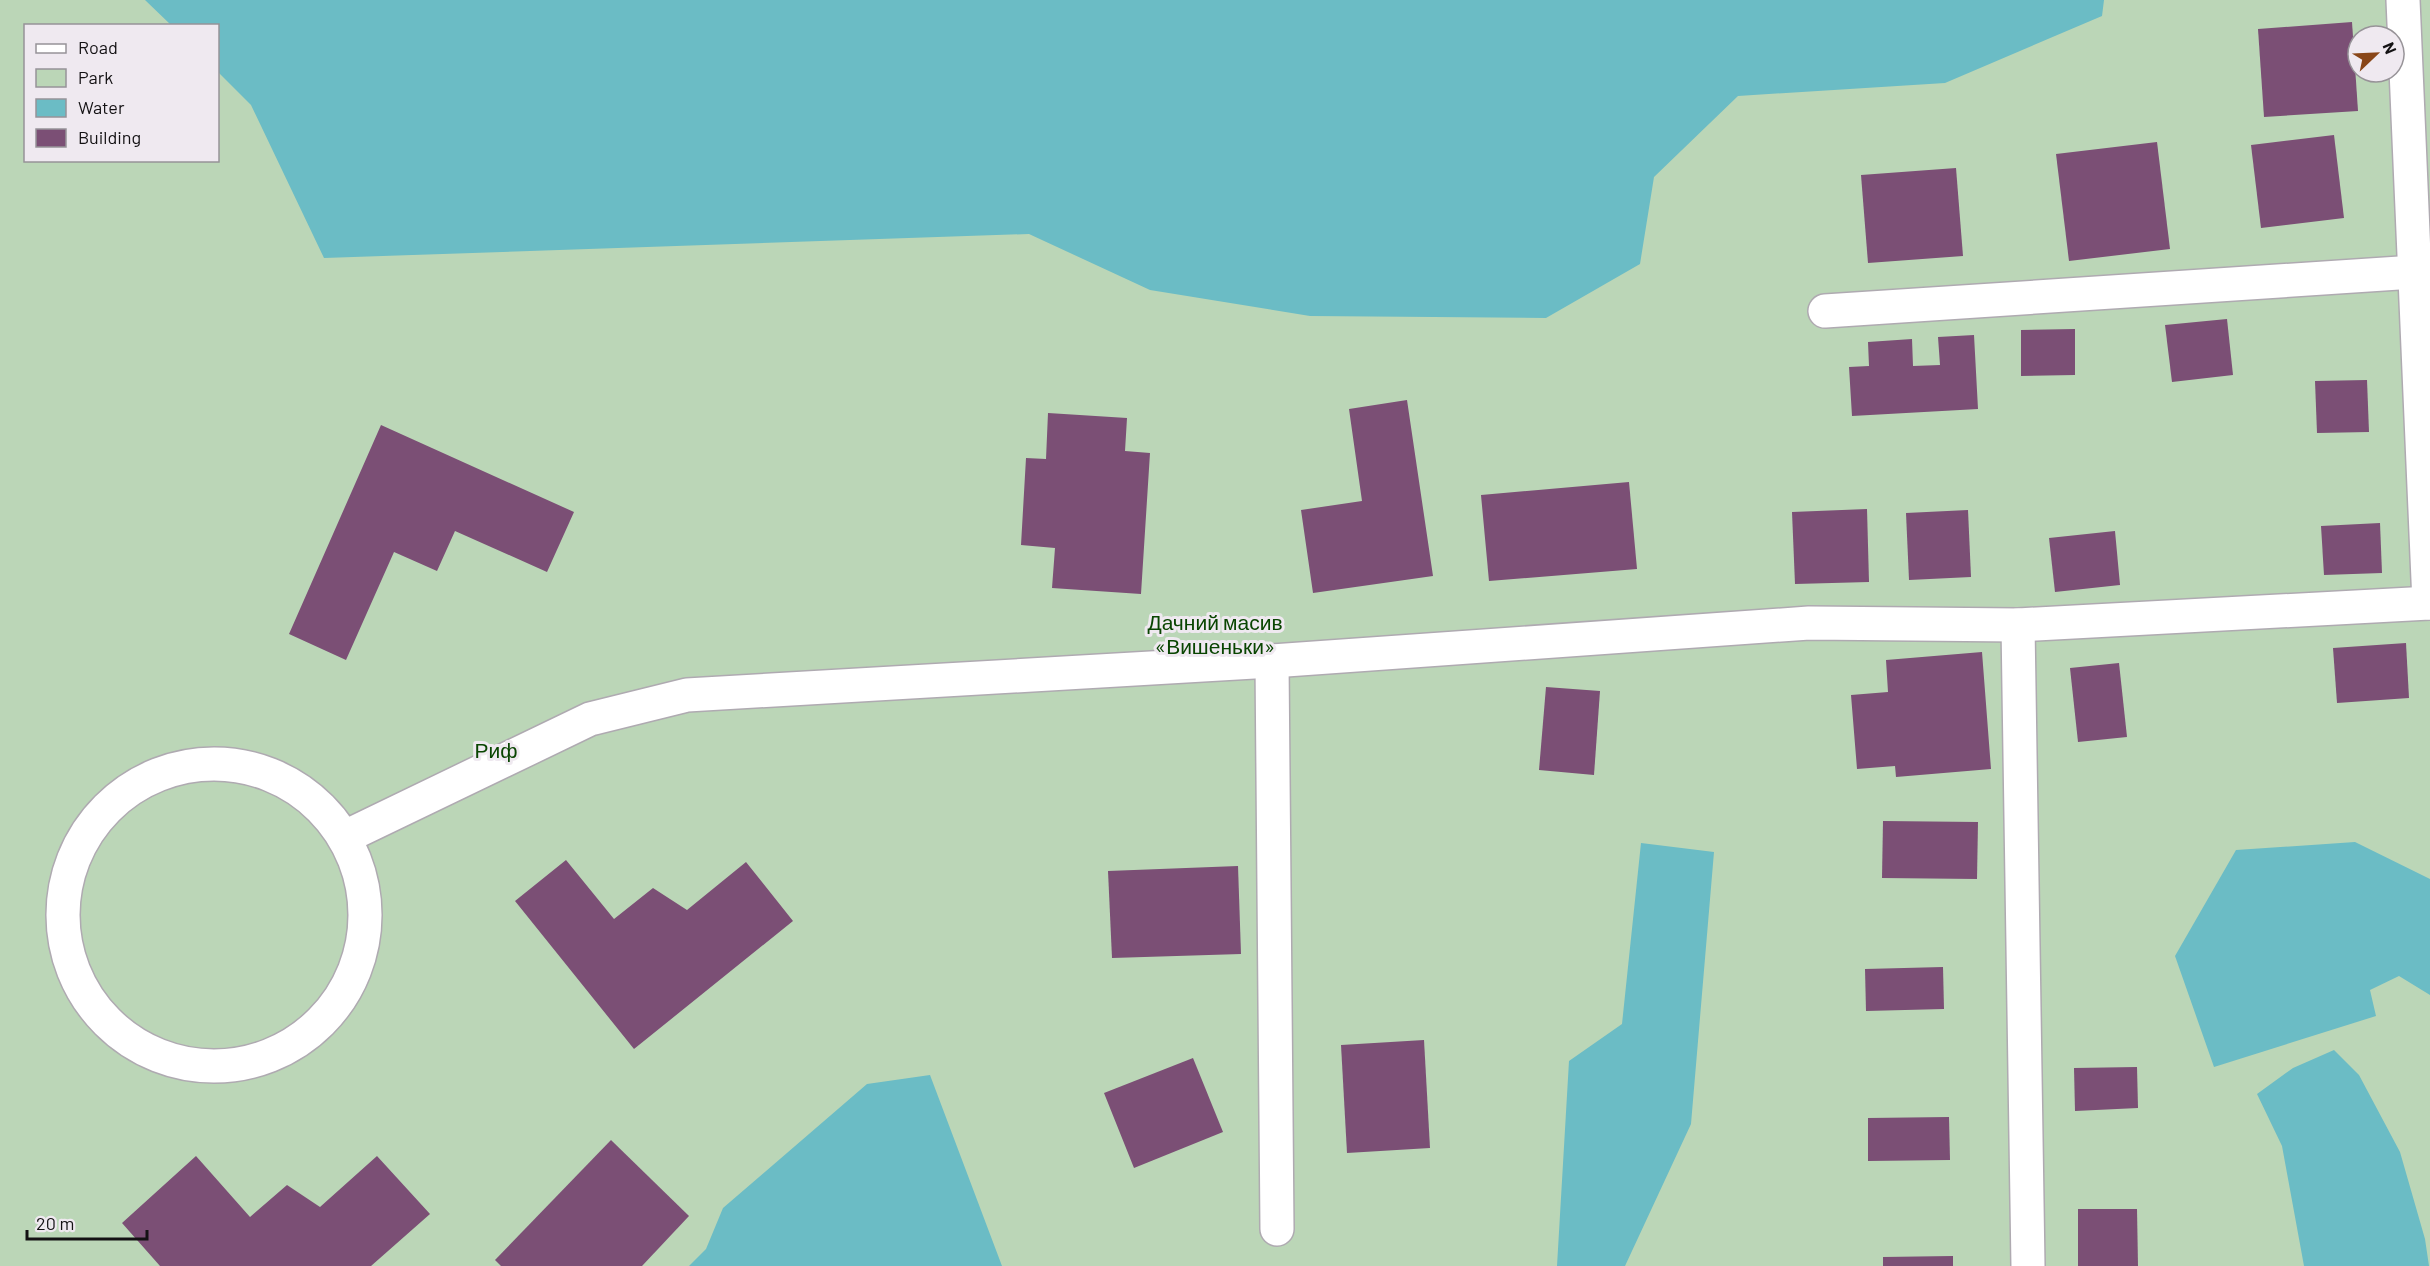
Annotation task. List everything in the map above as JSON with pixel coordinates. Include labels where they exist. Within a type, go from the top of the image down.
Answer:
[{"type":"street","points":[[345,837],[590,719],[687,695],[1272,661],[1809,623],[2018,625],[2430,603],[2423,271],[2403,0]]},
{"type":"street","points":[[1825,311],[2423,271]]},
{"type":"street","points":[[2018,625],[2028,1266]]},
{"type":"street","points":[[1272,661],[1277,1229]]},
{"type":"street","points":[[219,763],[269,773],[313,799],[345,837],[363,884],[366,934],[352,981],[323,1022],[283,1052],[235,1067],[185,1065],[138,1047],[99,1015],[73,972],[62,923],[68,873],[90,828],[125,792],[143,783],[170,770],[219,763]]},
{"type":"green space","name":"Дачний масив «Вишеньки»","points":[[0,0],[2430,0],[2430,1266],[0,1266]]},
{"type":"water","points":[[145,0],[2104,0],[2102,16],[1945,83],[1738,96],[1654,177],[1640,264],[1546,318],[1310,316],[1150,290],[1029,234],[324,258],[251,105],[219,73],[219,24],[170,24]]},
{"type":"water","points":[[2355,842],[2430,879],[2430,995],[2399,976],[2370,990],[2376,1016],[2214,1067],[2175,956],[2236,850]]},
{"type":"water","points":[[1641,843],[1714,852],[1691,1124],[1625,1266],[1557,1266],[1569,1061],[1622,1024]]},
{"type":"water","points":[[2334,1050],[2359,1075],[2400,1152],[2425,1239],[2429,1266],[2304,1266],[2282,1146],[2257,1094],[2293,1068]]},
{"type":"water","points":[[930,1075],[1002,1266],[689,1266],[706,1249],[723,1208],[867,1084]]},
{"type":"building","points":[[2352,22],[2352,24],[2346,24],[2346,84],[2356,84],[2358,111],[2264,117],[2258,29]]},
{"type":"building","points":[[2334,135],[2344,218],[2261,228],[2251,145]]},
{"type":"building","points":[[2157,142],[2170,249],[2069,261],[2056,154]]},
{"type":"building","points":[[1956,168],[1963,256],[1868,263],[1861,175]]},
{"type":"building","points":[[2227,319],[2233,375],[2172,382],[2165,325]]},
{"type":"building","points":[[2075,329],[2075,375],[2021,376],[2021,330]]},
{"type":"building","points":[[1974,335],[1978,409],[1852,416],[1849,367],[1869,366],[1868,342],[1912,339],[1913,366],[1940,365],[1938,337]]},
{"type":"building","points":[[2367,380],[2369,432],[2317,433],[2315,381]]},
{"type":"building","points":[[1407,400],[1433,576],[1313,593],[1301,510],[1362,501],[1349,409]]},
{"type":"building","points":[[1048,413],[1127,418],[1125,451],[1150,453],[1141,594],[1052,588],[1055,548],[1021,545],[1026,458],[1046,459]]},
{"type":"building","points":[[381,425],[574,512],[547,572],[455,531],[437,571],[394,552],[346,660],[289,634]]},
{"type":"building","points":[[1629,482],[1637,569],[1489,581],[1481,495]]},
{"type":"building","points":[[1867,509],[1869,582],[1795,584],[1792,512]]},
{"type":"building","points":[[1968,510],[1971,577],[1909,580],[1906,513]]},
{"type":"building","points":[[2380,523],[2382,573],[2324,575],[2321,526]]},
{"type":"building","points":[[2115,531],[2120,585],[2055,592],[2049,538]]},
{"type":"building","points":[[2406,643],[2409,698],[2337,703],[2333,648]]},
{"type":"building","points":[[1982,652],[1991,769],[1896,777],[1895,766],[1857,769],[1851,695],[1888,692],[1886,660]]},
{"type":"building","points":[[2119,663],[2127,737],[2078,742],[2070,668]]},
{"type":"building","points":[[1546,687],[1600,691],[1594,775],[1539,770]]},
{"type":"building","points":[[1883,821],[1978,822],[1977,879],[1882,878]]},
{"type":"building","points":[[566,860],[614,919],[653,888],[687,910],[746,862],[793,921],[634,1049],[515,901]]},
{"type":"building","points":[[1238,866],[1241,954],[1112,958],[1108,871]]},
{"type":"building","points":[[1943,967],[1944,1009],[1866,1011],[1865,969]]},
{"type":"building","points":[[1424,1040],[1430,1148],[1347,1153],[1341,1045]]},
{"type":"building","points":[[1193,1058],[1223,1132],[1134,1168],[1104,1093]]},
{"type":"building","points":[[2137,1067],[2138,1108],[2075,1111],[2074,1068]]},
{"type":"building","points":[[1949,1117],[1950,1160],[1868,1161],[1868,1118]]},
{"type":"building","points":[[611,1140],[689,1216],[642,1266],[501,1266],[495,1260]]},
{"type":"building","points":[[196,1156],[250,1217],[287,1185],[320,1207],[377,1156],[430,1214],[371,1266],[160,1266],[122,1223]]},
{"type":"building","points":[[2078,1209],[2137,1209],[2138,1266],[2078,1266]]},
{"type":"building","points":[[1953,1256],[1953,1266],[1883,1266],[1883,1257]]},
{"type":"park label","name":"Риф","points":[[496,749]]}]
